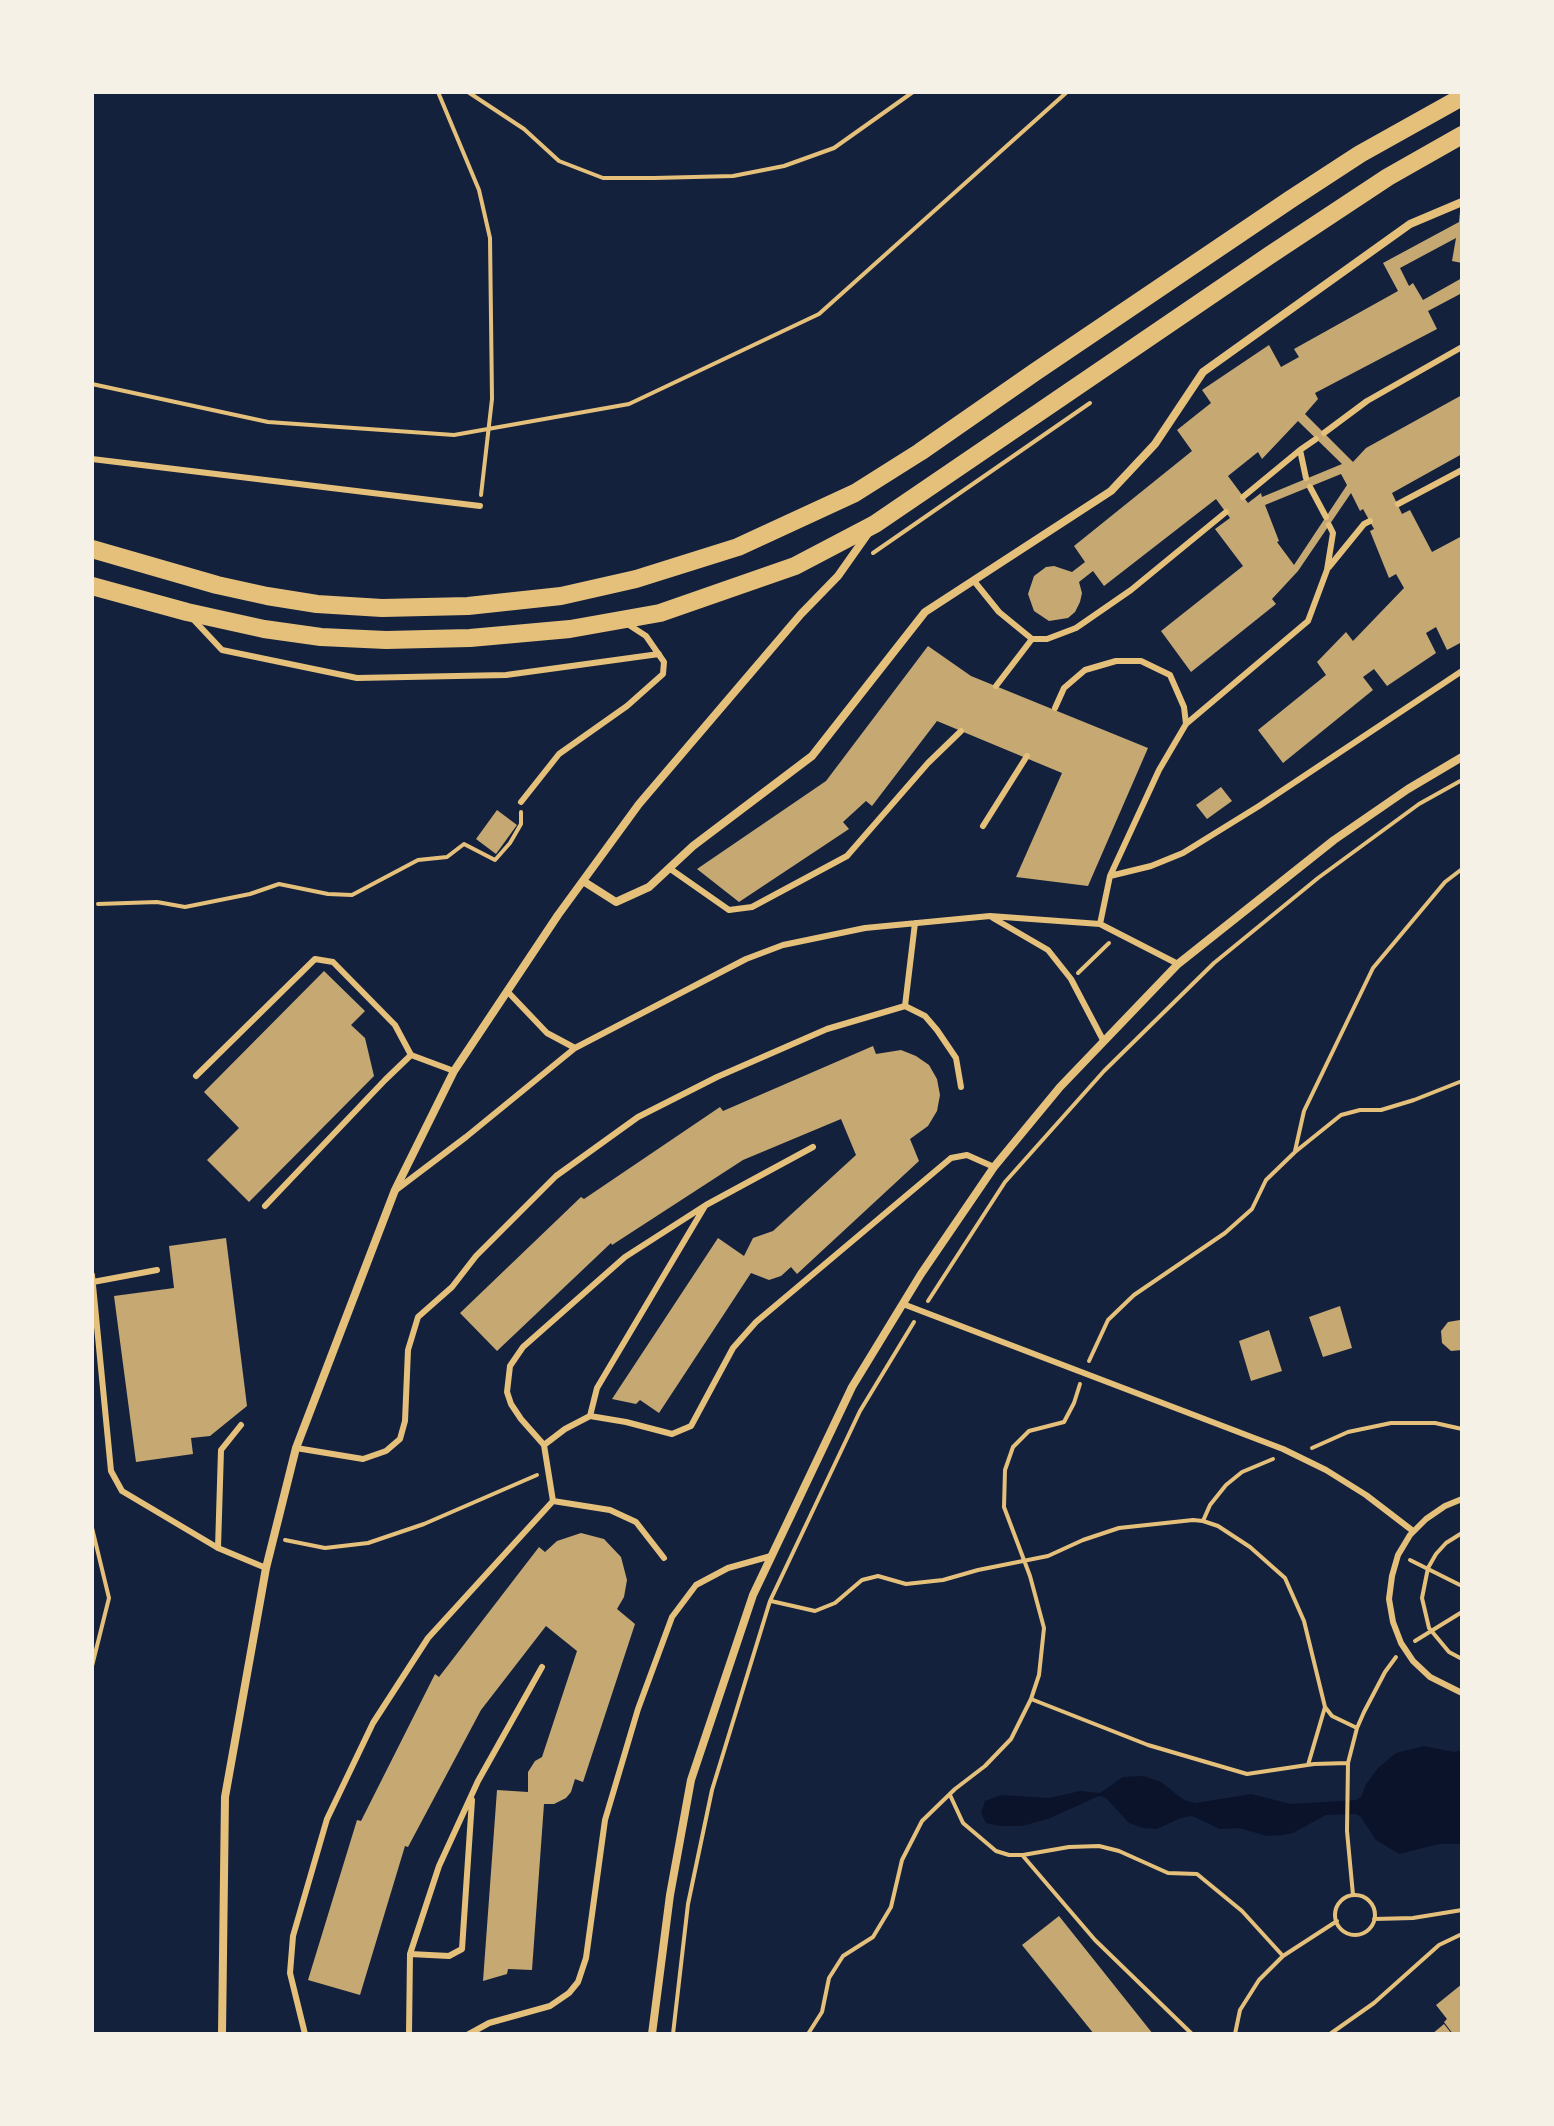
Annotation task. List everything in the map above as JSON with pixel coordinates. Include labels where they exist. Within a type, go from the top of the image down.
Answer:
[{"type":"main road","points":[[92,549],[267,596],[317,604],[382,608],[468,606],[561,596],[636,579],[738,547],[855,493],[907,461],[1291,199],[1360,154],[1462,97]]},
{"type":"main road","points":[[92,586],[187,612],[264,629],[321,637],[386,640],[470,638],[570,629],[660,613],[795,566],[875,524],[1283,246],[1388,177],[1462,135]]},
{"type":"street","points":[[583,881],[616,902],[649,887],[693,846],[812,756],[925,612],[1111,491],[1155,444],[1203,372],[1410,224],[1462,202]]},
{"type":"street","points":[[222,2034],[225,1797],[266,1568],[296,1448],[395,1190],[454,1071],[583,881],[639,804],[801,614],[838,576],[875,524]]},
{"type":"street","points":[[652,2034],[670,1895],[691,1780],[753,1595],[852,1387],[903,1304],[994,1167],[1060,1087],[1178,964],[1334,840],[1408,789],[1462,757]]},
{"type":"lane","points":[[1324,433],[1367,401],[1462,347]]},
{"type":"lane","points":[[1243,497],[1316,439]]},
{"type":"lane","points":[[1300,450],[1306,478]]},
{"type":"lane","points":[[92,459],[480,506]]},
{"type":"lane","points":[[1398,504],[1462,470]]},
{"type":"lane","points":[[1100,924],[1110,876],[1159,770],[1186,724],[1308,621],[1327,570],[1333,533],[1310,487]]},
{"type":"lane","points":[[974,581],[999,612],[1032,639],[1047,639],[1076,628],[1131,590],[1226,512]]},
{"type":"lane","points":[[1327,570],[1370,521]]},
{"type":"lane","points":[[187,612],[222,650],[357,678],[506,675],[659,654]]},
{"type":"lane","points":[[521,802],[559,754],[627,706],[663,674],[664,662],[646,636],[623,620]]},
{"type":"lane","points":[[996,686],[1032,639]]},
{"type":"lane","points":[[1055,708],[1064,688],[1085,670],[1116,661],[1141,661],[1170,675],[1184,707],[1186,724]]},
{"type":"lane","points":[[1110,876],[1151,866],[1183,853],[1462,671]]},
{"type":"lane","points":[[669,868],[729,910],[752,907],[847,856],[928,763],[961,731]]},
{"type":"lane","points":[[983,826],[1027,756]]},
{"type":"lane","points":[[395,1190],[575,1048],[732,966],[783,945],[865,928],[990,916],[1100,924],[1178,964]]},
{"type":"lane","points":[[990,916],[1048,950],[1071,979],[1103,1040]]},
{"type":"lane","points":[[905,1006],[915,923]]},
{"type":"lane","points":[[196,1076],[315,959],[333,962],[395,1025],[411,1055],[454,1071]]},
{"type":"lane","points":[[507,991],[547,1033],[575,1048]]},
{"type":"lane","points":[[296,1448],[363,1459],[386,1451],[400,1439],[405,1421],[408,1350],[418,1317],[452,1287],[476,1256],[556,1176],[638,1117],[717,1077],[827,1029],[905,1006],[925,1016],[937,1030],[956,1058],[961,1087]]},
{"type":"lane","points":[[265,1206],[411,1055]]},
{"type":"lane","points":[[553,1501],[544,1445],[511,1404],[507,1392],[510,1366],[523,1347],[625,1257],[706,1205],[813,1147]]},
{"type":"lane","points":[[544,1445],[590,1416],[672,1434],[691,1426],[733,1348],[756,1322],[951,1158],[967,1155],[994,1167]]},
{"type":"lane","points":[[590,1416],[597,1388],[706,1205]]},
{"type":"lane","points":[[93,1282],[157,1270]]},
{"type":"lane","points":[[92,1275],[111,1471],[122,1491],[218,1548],[266,1568]]},
{"type":"lane","points":[[903,1304],[1283,1449],[1366,1495],[1413,1531]]},
{"type":"lane","points":[[218,1548],[221,1450],[241,1425]]},
{"type":"lane","points":[[1462,1499],[1445,1506],[1413,1531],[1398,1555],[1389,1599],[1393,1622],[1413,1661],[1430,1677],[1462,1693]]},
{"type":"lane","points":[[553,1501],[610,1510],[636,1522],[664,1558]]},
{"type":"lane","points":[[305,2034],[290,1973],[293,1936],[327,1819],[373,1723],[428,1638],[553,1501]]},
{"type":"lane","points":[[469,2034],[489,2023],[550,2006],[569,1993],[578,1982],[586,1958],[605,1820],[638,1709],[672,1617],[696,1585],[728,1568],[771,1556]]},
{"type":"lane","points":[[409,2034],[410,1954],[439,1866],[472,1793],[542,1667]]},
{"type":"lane","points":[[410,1954],[449,1956],[462,1949],[472,1793]]},
{"type":"path","points":[[438,92],[479,190],[490,238],[492,399],[480,506]]},
{"type":"path","points":[[468,92],[524,129],[559,161],[603,178],[733,176],[784,166],[834,148],[913,92]]},
{"type":"path","points":[[92,384],[268,422],[454,435],[629,404],[819,314],[1067,92]]},
{"type":"path","points":[[838,576],[1092,402]]},
{"type":"path","points":[[98,904],[157,902],[185,907],[250,894],[279,884],[328,894],[352,895],[418,860],[447,857],[464,844],[495,860],[521,824],[521,802]]},
{"type":"path","points":[[1295,1152],[1304,1111],[1373,968],[1445,882],[1462,869]]},
{"type":"path","points":[[1071,979],[1120,933]]},
{"type":"path","points":[[808,2034],[822,2012],[829,1978],[843,1956],[873,1937],[891,1907],[902,1860],[922,1821],[1011,1739],[1031,1699],[1039,1675],[1044,1628],[1025,1561],[1004,1507],[1005,1470],[1013,1447],[1029,1431],[1064,1422],[1108,1320],[1134,1295],[1225,1233],[1252,1209],[1266,1180],[1295,1152],[1341,1115],[1360,1110],[1381,1110],[1462,1081]]},
{"type":"path","points":[[1300,1457],[1317,1444],[1348,1432],[1391,1423],[1435,1423],[1462,1429]]},
{"type":"path","points":[[1203,1521],[1210,1505],[1226,1485],[1242,1472],[1277,1457],[1283,1449]]},
{"type":"path","points":[[273,1537],[325,1548],[368,1543],[424,1524],[547,1471]]},
{"type":"path","points":[[753,1595],[815,1611],[835,1603],[862,1580],[878,1576],[906,1584],[943,1580],[1048,1556],[1119,1528],[1203,1521],[1218,1526],[1250,1547],[1285,1578],[1304,1621],[1325,1707],[1332,1716],[1357,1728]]},
{"type":"path","points":[[92,1528],[109,1598],[92,1666]]},
{"type":"path","points":[[1462,1533],[1446,1543],[1427,1569],[1422,1598],[1431,1631],[1449,1652],[1462,1659]]},
{"type":"path","points":[[1398,1555],[1462,1586]]},
{"type":"path","points":[[1353,1895],[1346,1793],[1348,1763],[1357,1728],[1385,1672],[1404,1648],[1462,1612]]},
{"type":"path","points":[[1031,1699],[1100,1728],[1213,1766],[1247,1774],[1348,1763]]},
{"type":"path","points":[[1308,1765],[1325,1707]]},
{"type":"path","points":[[950,1794],[963,1823],[996,1851],[1023,1855],[1069,1847],[1099,1846],[1119,1851],[1168,1873],[1197,1874],[1242,1911],[1283,1956]]},
{"type":"path","points":[[1023,1855],[1095,1940],[1192,2034]]},
{"type":"path","points":[[1353,1895],[1363,1896],[1371,1903],[1374,1919],[1367,1931],[1357,1935],[1347,1933],[1339,1927],[1337,1907],[1343,1899],[1353,1895]]},
{"type":"path","points":[[1374,1919],[1413,1918],[1462,1910]]},
{"type":"path","points":[[1235,2034],[1240,2010],[1259,1980],[1283,1956],[1337,1921]]},
{"type":"path","points":[[1330,2034],[1374,2003],[1439,1945],[1462,1934]]},
{"type":"water","points":[[1424,1746],[1454,1752],[1462,1750],[1462,1844],[1439,1844],[1399,1854],[1376,1840],[1360,1816],[1355,1814],[1326,1815],[1293,1833],[1283,1835],[1267,1836],[1239,1828],[1220,1829],[1192,1816],[1157,1829],[1143,1828],[1129,1823],[1106,1798],[1099,1796],[1048,1819],[1022,1826],[986,1823],[981,1813],[985,1801],[1001,1795],[1049,1798],[1080,1791],[1100,1793],[1123,1777],[1143,1776],[1161,1782],[1184,1800],[1196,1803],[1251,1794],[1291,1804],[1356,1800],[1379,1767],[1396,1753]]},
{"type":"building","points":[[1460,212],[1462,263],[1452,261],[1456,238],[1400,268],[1409,286],[1413,283],[1423,300],[1462,278],[1462,293],[1428,311],[1437,329],[1315,393],[1318,399],[1305,414],[1353,462],[1366,448],[1462,395],[1462,454],[1392,493],[1402,514],[1410,510],[1432,552],[1462,536],[1462,642],[1447,650],[1436,627],[1426,633],[1436,653],[1387,686],[1374,669],[1363,677],[1373,690],[1283,763],[1258,730],[1326,675],[1317,662],[1346,632],[1353,641],[1404,588],[1396,574],[1389,578],[1370,531],[1374,529],[1351,493],[1298,571],[1272,599],[1276,604],[1191,672],[1161,631],[1243,566],[1215,529],[1230,518],[1216,499],[1104,586],[1093,571],[1079,582],[1082,593],[1080,602],[1068,618],[1049,621],[1034,611],[1028,594],[1034,576],[1046,567],[1054,566],[1072,572],[1085,562],[1074,546],[1192,451],[1177,430],[1211,403],[1202,390],[1269,345],[1281,367],[1299,357],[1294,349],[1398,291],[1383,263],[1459,222]],"holes":[[[1298,421],[1342,464],[1262,497],[1261,493],[1248,503],[1228,476],[1258,452],[1262,459]],[[1341,474],[1347,485],[1294,565],[1277,542],[1265,505]]]},
{"type":"building","points":[[928,646],[971,676],[1148,748],[1088,886],[1016,877],[1062,773],[937,721],[872,806],[866,801],[843,822],[849,829],[739,902],[697,869],[826,781]]},
{"type":"building","points":[[1221,787],[1232,801],[1207,819],[1196,805]]},
{"type":"building","points":[[497,810],[517,825],[496,854],[476,839]]},
{"type":"building","points":[[324,971],[365,1011],[351,1025],[365,1038],[374,1076],[249,1202],[207,1160],[239,1128],[204,1092]]},
{"type":"building","points":[[873,1046],[876,1054],[901,1050],[916,1056],[929,1065],[937,1079],[940,1095],[937,1111],[928,1126],[910,1139],[919,1161],[797,1274],[791,1267],[781,1276],[769,1280],[751,1273],[659,1413],[640,1400],[636,1404],[612,1399],[718,1238],[744,1256],[753,1238],[773,1231],[856,1155],[841,1119],[743,1160],[611,1243],[497,1351],[460,1313],[581,1197],[584,1199],[720,1107],[723,1111]]},
{"type":"building","points":[[226,1238],[247,1406],[210,1436],[191,1438],[193,1454],[136,1462],[114,1296],[174,1288],[169,1246]]},
{"type":"building","points":[[1340,1306],[1352,1348],[1323,1357],[1309,1317]]},
{"type":"building","points":[[1460,1320],[1462,1350],[1451,1351],[1442,1343],[1441,1331],[1448,1322]]},
{"type":"building","points":[[1269,1330],[1282,1371],[1251,1381],[1239,1341]]},
{"type":"building","points":[[581,1533],[604,1539],[621,1557],[627,1580],[624,1597],[617,1609],[635,1624],[583,1782],[575,1779],[566,1798],[554,1804],[544,1804],[532,1970],[508,1969],[507,1974],[483,1981],[497,1790],[528,1792],[528,1772],[542,1757],[577,1651],[546,1626],[481,1710],[408,1847],[405,1846],[360,1995],[308,1980],[357,1820],[361,1821],[435,1674],[439,1677],[539,1547],[545,1552],[557,1541]]},
{"type":"building","points":[[1059,1916],[1153,2034],[1094,2034],[1022,1945]]},
{"type":"building","points":[[1462,1984],[1462,2034],[1453,2034],[1444,2022],[1447,2019],[1436,2005]]},
{"type":"building","points":[[1444,2024],[1452,2034],[1432,2034]]}]
